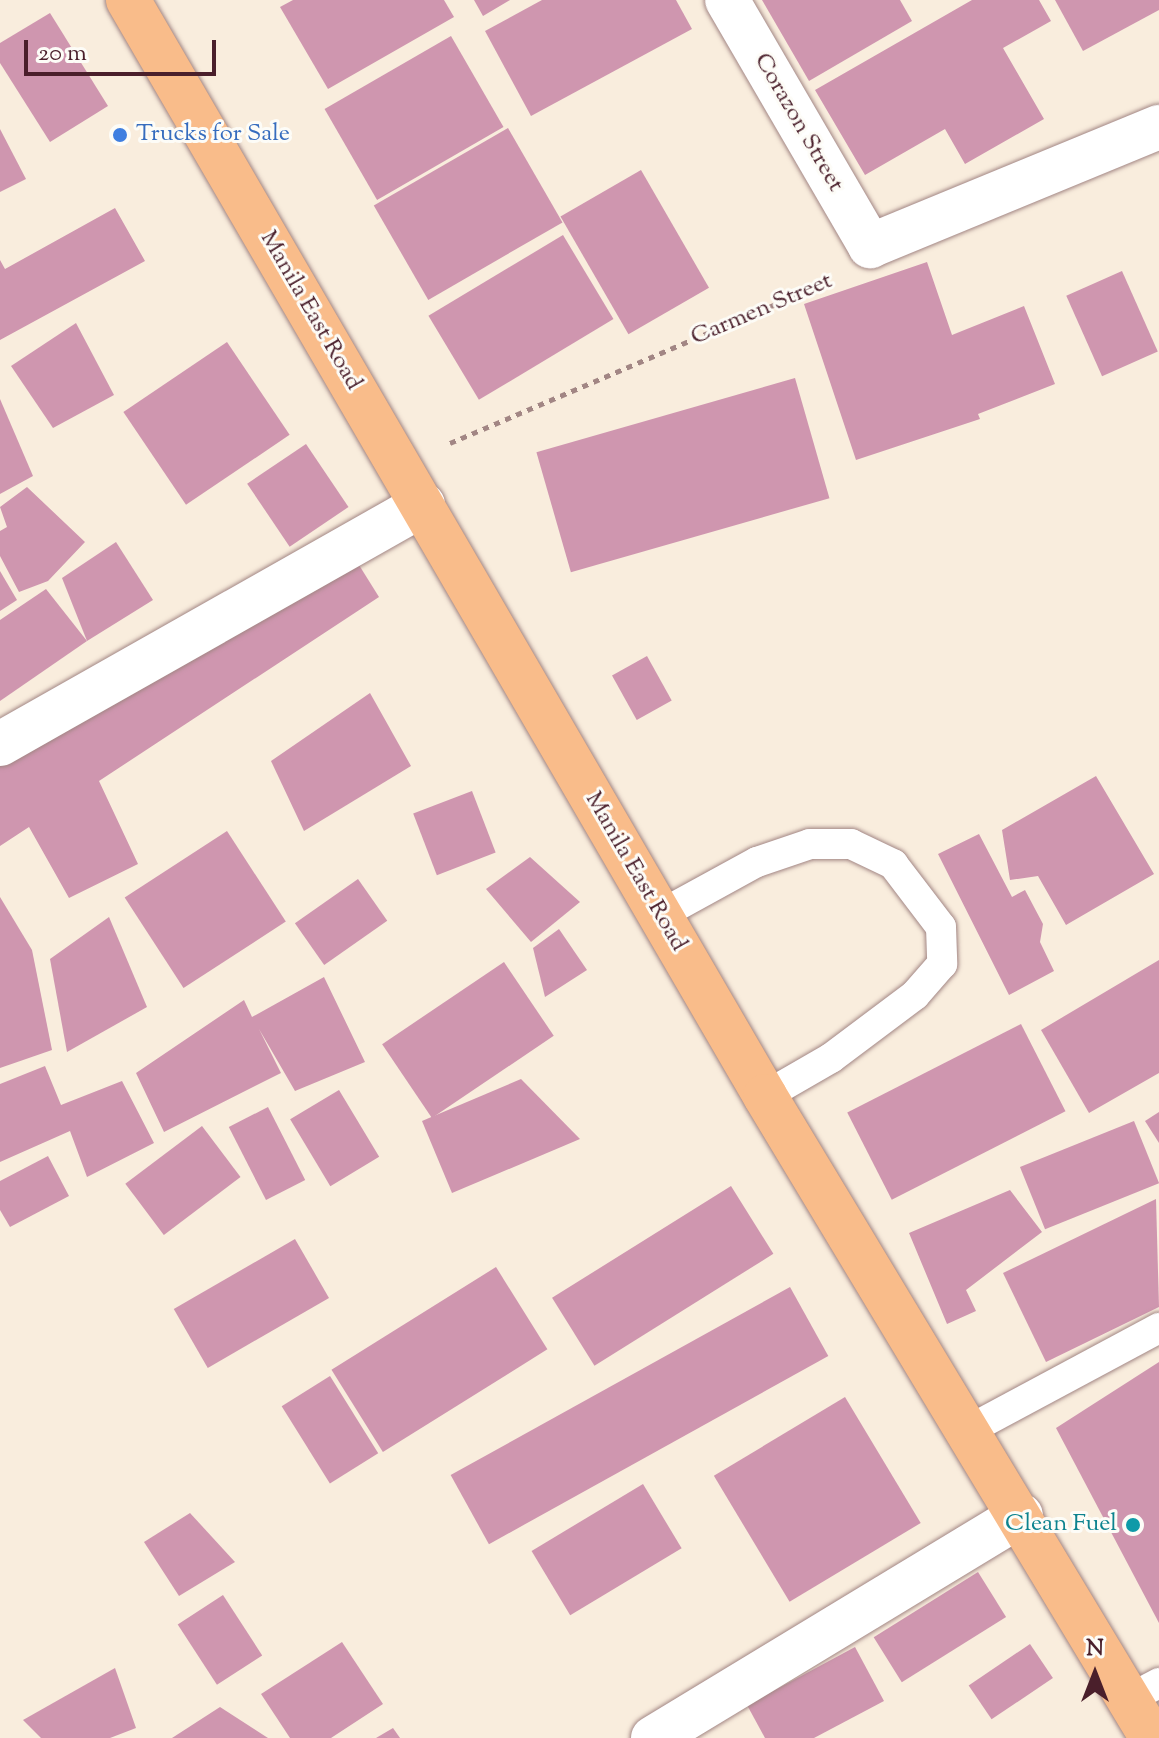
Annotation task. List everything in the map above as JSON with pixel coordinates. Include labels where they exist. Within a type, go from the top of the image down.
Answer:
[{"type":"main road","name":"Manila East Road","points":[[128,0],[765,1096],[1021,1515],[1144,1691],[1152,1738]]},
{"type":"street","name":"Corazon Street","points":[[727,0],[870,246]]},
{"type":"street","points":[[870,246],[1159,127]]},
{"type":"street","points":[[0,744],[423,505]]},
{"type":"street","points":[[653,1738],[1021,1515]]},
{"type":"lane","points":[[660,915],[757,862],[810,844],[851,844],[893,864],[941,927],[942,964],[915,995],[831,1058],[765,1096]]},
{"type":"lane","points":[[969,1430],[1159,1328]]},
{"type":"path","name":"Carmen Street","points":[[399,463],[851,272],[870,246]]},
{"type":"building","points":[[293,0],[444,0],[454,17],[328,89],[280,7]]},
{"type":"building","points":[[474,0],[510,0],[483,16]]},
{"type":"building","points":[[542,0],[676,0],[692,29],[531,116],[485,31]]},
{"type":"building","points":[[762,0],[900,0],[912,21],[809,81]]},
{"type":"building","points":[[972,0],[1039,0],[1051,21],[1003,48],[1044,119],[965,164],[945,129],[865,175],[815,90]]},
{"type":"building","points":[[1055,0],[1159,0],[1159,10],[1083,51]]},
{"type":"building","points":[[50,13],[108,106],[50,142],[0,63],[0,43]]},
{"type":"building","points":[[451,36],[504,127],[377,200],[325,109]]},
{"type":"building","points":[[508,128],[562,222],[428,300],[374,206]]},
{"type":"building","points":[[0,129],[26,179],[0,192]]},
{"type":"building","points":[[641,170],[709,288],[628,334],[560,216]]},
{"type":"building","points":[[115,208],[145,261],[0,340],[0,260],[5,269]]},
{"type":"building","points":[[563,235],[613,319],[479,400],[428,316]]},
{"type":"building","points":[[927,262],[952,335],[1024,306],[1055,384],[978,414],[980,419],[856,460],[804,304]]},
{"type":"building","points":[[1122,271],[1158,351],[1102,376],[1066,296]]},
{"type":"building","points":[[76,323],[114,395],[53,428],[11,366]]},
{"type":"building","points":[[227,342],[290,435],[186,505],[123,412]]},
{"type":"building","points":[[795,378],[829,498],[571,572],[536,452]]},
{"type":"building","points":[[0,399],[33,476],[0,494]]},
{"type":"building","points":[[306,444],[348,507],[290,547],[247,484]]},
{"type":"building","points":[[27,487],[85,542],[48,581],[19,592],[0,556],[0,531],[7,527],[0,507]]},
{"type":"building","points":[[116,542],[153,600],[87,641],[62,578]]},
{"type":"building","points":[[349,549],[379,597],[99,781],[138,864],[69,898],[29,827],[0,846],[0,758]]},
{"type":"building","points":[[0,571],[17,600],[0,611]]},
{"type":"building","points":[[46,589],[87,641],[0,701],[0,620]]},
{"type":"building","points":[[647,656],[672,701],[637,720],[612,675]]},
{"type":"building","points":[[370,693],[411,766],[304,831],[271,761]]},
{"type":"building","points":[[1096,776],[1154,874],[1066,925],[1038,876],[1010,880],[1002,830]]},
{"type":"building","points":[[472,791],[496,853],[437,875],[413,814]]},
{"type":"building","points":[[227,831],[286,922],[184,988],[125,897]]},
{"type":"building","points":[[979,834],[1012,897],[1025,890],[1043,924],[1040,942],[1054,971],[1009,995],[938,854]]},
{"type":"building","points":[[530,857],[580,902],[531,942],[486,889]]},
{"type":"building","points":[[358,879],[387,921],[324,965],[295,923]]},
{"type":"building","points":[[0,897],[32,950],[52,1050],[0,1068]]},
{"type":"building","points":[[109,917],[147,1007],[67,1052],[50,959]]},
{"type":"building","points":[[559,929],[587,970],[545,997],[533,948]]},
{"type":"building","points":[[1159,960],[1159,1073],[1089,1113],[1041,1030]]},
{"type":"building","points":[[504,962],[554,1036],[432,1118],[382,1044]]},
{"type":"building","points":[[324,977],[365,1062],[295,1091],[259,1029],[281,1073],[164,1132],[136,1073],[244,1000],[252,1017]]},
{"type":"building","points":[[1021,1024],[1065,1111],[892,1200],[847,1113]]},
{"type":"building","points":[[45,1066],[61,1105],[122,1081],[154,1143],[87,1177],[70,1131],[0,1162],[0,1084]]},
{"type":"building","points":[[521,1079],[580,1139],[452,1193],[422,1121]]},
{"type":"building","points":[[339,1090],[379,1157],[330,1186],[290,1119]]},
{"type":"building","points":[[268,1107],[305,1180],[266,1200],[229,1127]]},
{"type":"building","points":[[1159,1112],[1159,1143],[1145,1121]]},
{"type":"building","points":[[1134,1121],[1159,1183],[1045,1229],[1020,1167]]},
{"type":"building","points":[[202,1126],[241,1177],[164,1235],[125,1184]]},
{"type":"building","points":[[48,1156],[69,1196],[10,1227],[0,1210],[0,1181]]},
{"type":"building","points":[[731,1186],[773,1254],[594,1366],[552,1298]]},
{"type":"building","points":[[1010,1190],[1042,1232],[966,1290],[976,1311],[947,1324],[909,1233]]},
{"type":"building","points":[[1156,1199],[1159,1307],[1046,1362],[1003,1273]]},
{"type":"building","points":[[295,1239],[329,1298],[208,1368],[174,1309]]},
{"type":"building","points":[[496,1267],[547,1349],[383,1452],[331,1370]]},
{"type":"building","points":[[790,1287],[828,1356],[489,1544],[451,1475]]},
{"type":"building","name":"Clean Fuel","points":[[1159,1362],[1159,1623],[1056,1428]]},
{"type":"building","points":[[330,1376],[378,1453],[330,1483],[282,1406]]},
{"type":"building","points":[[845,1397],[921,1523],[790,1602],[714,1476]]},
{"type":"building","points":[[643,1484],[682,1548],[570,1615],[532,1551]]},
{"type":"building","points":[[190,1513],[235,1562],[179,1596],[144,1542]]},
{"type":"building","points":[[978,1572],[1006,1617],[902,1682],[874,1637]]},
{"type":"building","points":[[223,1595],[262,1655],[217,1685],[178,1624]]},
{"type":"building","points":[[342,1642],[383,1704],[331,1738],[290,1738],[261,1694]]},
{"type":"building","points":[[1030,1644],[1053,1678],[992,1719],[969,1685]]},
{"type":"building","points":[[855,1647],[884,1701],[814,1738],[765,1738],[747,1705]]},
{"type":"building","points":[[115,1668],[136,1728],[110,1738],[41,1738],[23,1720]]},
{"type":"building","points":[[220,1707],[268,1738],[172,1738]]},
{"type":"building","points":[[393,1728],[400,1738],[376,1738]]},
{"type":"place","name":"Trucks for Sale","points":[[120,135]]},
{"type":"place","name":"Clean Fuel","points":[[1133,1525]]}]
